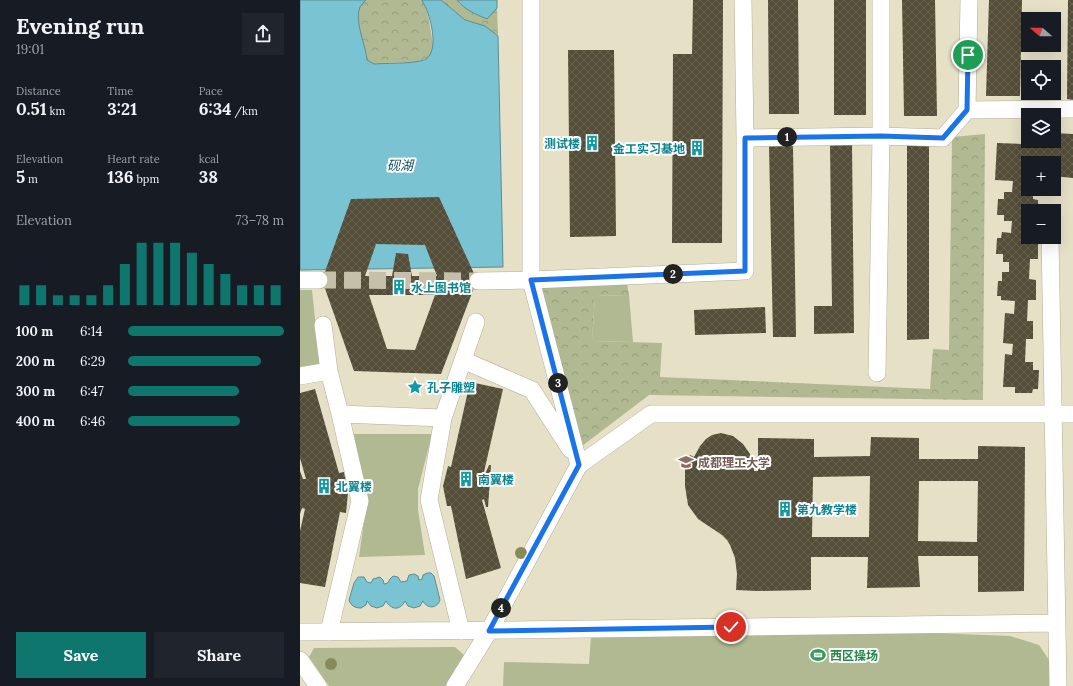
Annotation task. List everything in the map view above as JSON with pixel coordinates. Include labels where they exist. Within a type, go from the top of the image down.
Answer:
[{"type":"street","points":[[531,0],[531,280],[579,465]]},
{"type":"street","points":[[478,281],[745,271],[743,0]]},
{"type":"street","points":[[877,373],[881,136],[881,0]]},
{"type":"street","points":[[745,138],[881,136],[943,138],[967,110],[969,0]]},
{"type":"street","points":[[967,110],[1073,110]]},
{"type":"street","points":[[1050,244],[1058,686]]},
{"type":"street","points":[[300,280],[319,280]]},
{"type":"street","points":[[461,631],[429,500],[443,418],[476,322]]},
{"type":"street","points":[[323,324],[329,371],[360,501],[329,632]]},
{"type":"street","points":[[463,360],[532,390],[579,465]]},
{"type":"street","points":[[300,376],[329,371]]},
{"type":"street","points":[[340,414],[443,418]]},
{"type":"street","points":[[455,686],[489,631],[579,465],[651,414],[1073,414]]},
{"type":"street","points":[[300,632],[489,631],[1057,623]]},
{"type":"street","points":[[300,660],[318,686]]},
{"type":"green space","points":[[366,0],[422,0],[429,20],[433,44],[432,53],[427,58],[417,62],[374,64],[367,60],[358,19],[360,7]]},
{"type":"green space","points":[[441,0],[457,0],[461,5],[486,18],[497,8],[498,36],[485,26],[465,20]]},
{"type":"green space","points":[[985,134],[983,400],[649,395],[582,446],[540,286],[627,283],[629,295],[595,296],[592,341],[662,343],[660,377],[930,389],[933,349],[949,350],[952,137]]},
{"type":"green space","points":[[300,290],[312,290],[320,366],[300,367]]},
{"type":"green space","points":[[629,295],[633,342],[592,341],[595,296]]},
{"type":"green space","points":[[352,434],[432,434],[418,489],[418,510],[425,555],[359,557],[366,507],[366,486]]},
{"type":"green space","name":"西区操场","points":[[905,632],[1010,636],[1039,645],[1049,660],[1051,686],[503,686],[504,662],[589,664],[591,636]]},
{"type":"green space","points":[[455,647],[465,656],[447,686],[329,686],[309,657],[314,648]]},
{"type":"water","name":"砚湖","points":[[300,0],[366,0],[360,7],[358,19],[367,60],[374,64],[416,62],[426,59],[430,55],[433,42],[432,27],[422,0],[441,0],[465,20],[485,26],[498,36],[503,267],[300,270]]},
{"type":"water","points":[[457,0],[497,0],[497,8],[487,19],[467,9]]},
{"type":"water","points":[[431,573],[434,576],[440,600],[437,605],[432,607],[429,607],[423,601],[420,606],[414,608],[408,606],[405,601],[398,608],[393,608],[386,601],[383,606],[377,608],[371,606],[367,601],[366,605],[359,608],[352,605],[349,600],[354,583],[358,577],[364,577],[367,582],[371,583],[373,579],[380,577],[384,584],[388,583],[393,576],[398,577],[401,582],[407,581],[409,575],[414,574],[418,576],[419,580],[422,579],[423,575]]},
{"type":"building","name":"金工实习基地","points":[[693,0],[723,0],[722,243],[672,243],[673,54],[692,54]]},
{"type":"building","points":[[768,0],[798,0],[799,114],[769,114]]},
{"type":"building","points":[[834,0],[866,0],[866,115],[834,115]]},
{"type":"building","points":[[902,0],[935,0],[937,116],[904,116]]},
{"type":"building","points":[[989,0],[1022,0],[1020,96],[986,96]]},
{"type":"building","points":[[1068,0],[1073,0],[1073,100],[1067,99]]},
{"type":"building","name":"测试楼","points":[[568,50],[614,50],[616,236],[570,237]]},
{"type":"building","points":[[1061,133],[1073,134],[1073,178],[1061,177],[1061,156],[1021,156],[1021,196],[1033,196],[1033,199],[1038,200],[1038,204],[1021,204],[1021,244],[1038,244],[1038,259],[1030,259],[1029,279],[1036,280],[1036,300],[1028,300],[1027,321],[1033,321],[1033,339],[1026,339],[1025,362],[1033,362],[1033,370],[1039,370],[1038,389],[1033,389],[1032,393],[1015,393],[1015,387],[1003,387],[1005,354],[1012,355],[1013,344],[1003,343],[1005,313],[1014,314],[1015,301],[1001,300],[1001,296],[997,296],[998,281],[1002,281],[1002,272],[1009,272],[1009,262],[1003,262],[1003,254],[996,254],[997,238],[1001,238],[1002,232],[1011,233],[1012,221],[1004,221],[1004,215],[997,215],[998,199],[1004,199],[1004,192],[1012,192],[1013,181],[995,180],[997,143],[1021,144],[1021,148],[1061,148]]},
{"type":"building","points":[[852,144],[854,333],[814,334],[814,306],[832,306],[830,145]]},
{"type":"building","points":[[907,144],[929,144],[929,339],[907,340]]},
{"type":"building","points":[[769,146],[793,146],[796,337],[773,337]]},
{"type":"building","name":"水上图书馆","points":[[439,197],[477,280],[441,374],[354,371],[322,280],[351,199]],"holes":[[[376,244],[425,245],[437,276],[412,276],[408,254],[396,253],[392,276],[365,276]],[[369,295],[435,295],[415,350],[387,349]]]},
{"type":"building","points":[[765,307],[766,333],[695,335],[694,310]]},
{"type":"building","name":"南翼楼","points":[[470,382],[503,389],[484,472],[486,472],[489,465],[491,465],[488,507],[486,507],[484,499],[482,500],[501,568],[466,579],[451,506],[447,506],[443,486],[448,466],[451,467]]},
{"type":"building","name":"北翼楼","points":[[315,389],[339,473],[344,472],[348,493],[346,513],[340,512],[325,587],[300,583],[300,531],[305,509],[302,508],[300,514],[300,471],[303,479],[306,479],[300,458],[300,393]]},
{"type":"building","name":"第九教学楼","points":[[721,433],[733,436],[743,444],[750,454],[754,471],[758,471],[758,438],[814,439],[814,457],[870,456],[871,437],[919,438],[919,459],[978,459],[978,446],[1025,447],[1024,591],[978,592],[978,556],[918,556],[920,587],[867,588],[868,557],[811,557],[811,590],[736,590],[737,574],[735,558],[730,545],[722,535],[698,519],[688,505],[685,486],[685,468],[690,455],[694,457],[700,446],[712,435]],"holes":[[[870,476],[869,537],[812,537],[813,477]],[[919,481],[978,481],[977,542],[918,541]]]},
{"type":"tunnel","points":[[319,280],[478,281]]},
{"type":"place","name":"测试楼","points":[[592,143]]},
{"type":"place","name":"金工实习基地","points":[[697,148]]},
{"type":"place","name":"水上图书馆","points":[[399,287]]},
{"type":"place","name":"孔子雕塑","points":[[415,387]]},
{"type":"place","name":"成都理工大学","points":[[686,462]]},
{"type":"place","name":"南翼楼","points":[[466,479]]},
{"type":"place","name":"北翼楼","points":[[324,486]]},
{"type":"place","name":"第九教学楼","points":[[785,509]]},
{"type":"place","name":"西区操场","points":[[818,655]]},
{"type":"route","points":[[731,627],[489,631],[579,465],[531,280],[745,271],[745,138],[881,136],[943,138],[967,110],[968,55]]}]
